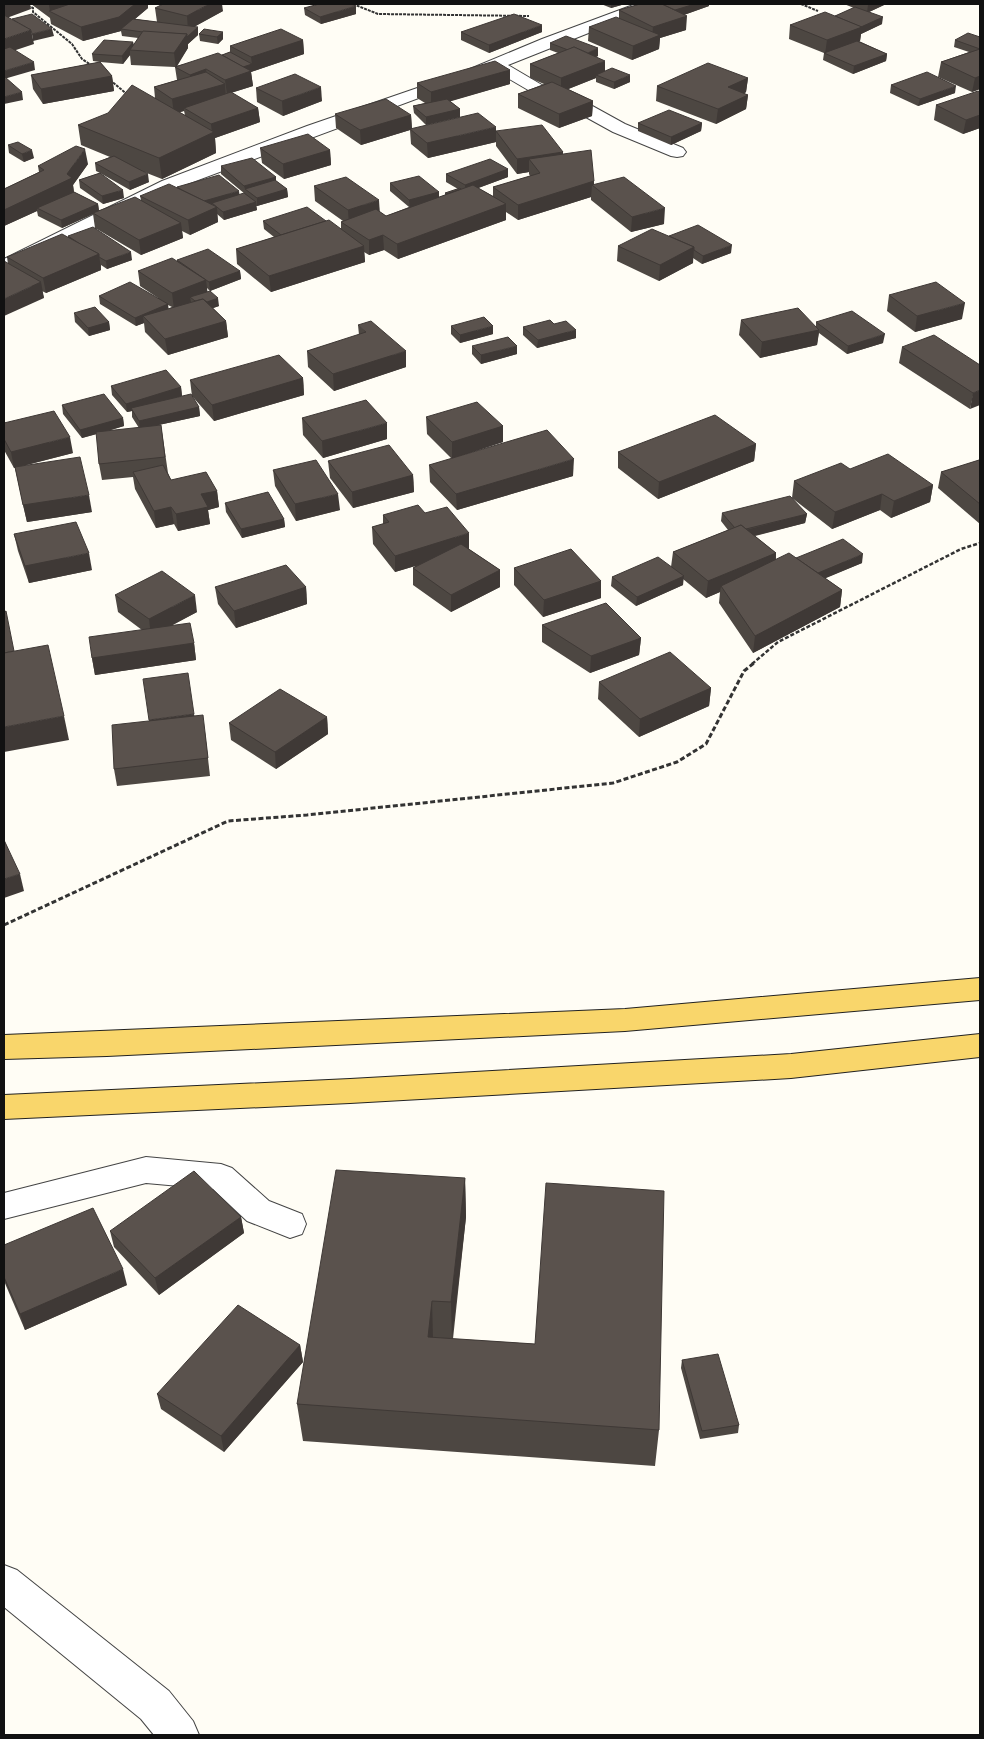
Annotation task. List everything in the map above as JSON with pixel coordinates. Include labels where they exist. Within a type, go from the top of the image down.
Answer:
[{"type":"main road","points":[[4,1047],[625,1020],[980,989]]},
{"type":"main road","points":[[4,1107],[39,1107],[350,1091],[791,1066],[980,1045]]},
{"type":"street","points":[[4,266],[168,185],[495,64],[650,4]]},
{"type":"street","points":[[495,64],[542,92],[561,96],[619,128],[677,152]]},
{"type":"street","points":[[4,1206],[146,1170],[221,1177],[258,1212],[290,1224]]},
{"type":"street","points":[[4,1583],[155,1705],[179,1735]]},
{"type":"path","points":[[24,4],[33,8],[33,12],[72,44],[82,59],[95,68]]},
{"type":"path","points":[[353,4],[378,14],[416,16],[531,16]]},
{"type":"path","points":[[801,4],[818,12]]},
{"type":"path","points":[[108,78],[133,100]]},
{"type":"path","points":[[4,925],[228,821],[336,812],[613,783],[677,762],[706,744],[744,671],[778,642],[961,549],[980,543]]},
{"type":"building","points":[[70,4],[135,4],[119,17],[81,27],[49,11]]},
{"type":"building","points":[[163,4],[209,4],[187,16],[155,8]]},
{"type":"building","points":[[319,4],[351,4],[356,6],[320,17],[304,8]]},
{"type":"building","points":[[640,4],[662,4],[687,16],[653,27],[619,10]]},
{"type":"building","points":[[662,4],[695,4],[675,10]]},
{"type":"building","points":[[855,7],[883,17],[861,27],[835,16]]},
{"type":"building","points":[[825,12],[862,27],[827,40],[790,25]]},
{"type":"building","points":[[32,14],[52,29],[32,34],[31,30],[12,19]]},
{"type":"building","points":[[514,14],[542,25],[489,45],[461,32]]},
{"type":"building","points":[[4,15],[31,30],[4,39]]},
{"type":"building","points":[[616,17],[660,35],[633,46],[589,27]]},
{"type":"building","points":[[133,19],[198,27],[187,37],[187,34],[121,29]]},
{"type":"building","points":[[204,29],[223,32],[217,37],[199,34]]},
{"type":"building","points":[[281,29],[303,40],[251,57],[230,46]]},
{"type":"building","points":[[143,31],[187,34],[174,53],[130,50]]},
{"type":"building","points":[[968,33],[980,37],[980,49],[955,40]]},
{"type":"building","points":[[566,36],[598,48],[588,53],[574,47],[568,50],[550,43]]},
{"type":"building","points":[[104,40],[133,42],[122,56],[92,54]]},
{"type":"building","points":[[857,41],[887,54],[854,66],[824,53]]},
{"type":"building","points":[[10,47],[34,62],[4,71],[4,49]]},
{"type":"building","points":[[574,47],[605,61],[561,78],[530,64]]},
{"type":"building","points":[[980,49],[980,76],[975,78],[941,62]]},
{"type":"building","points":[[230,52],[252,64],[243,67],[222,55]]},
{"type":"building","points":[[218,53],[251,71],[225,80],[206,69],[190,75],[175,67]]},
{"type":"building","points":[[495,61],[510,70],[431,92],[417,83]]},
{"type":"building","points":[[100,62],[112,76],[41,89],[31,75]]},
{"type":"building","points":[[708,63],[748,78],[728,87],[748,95],[718,109],[657,86]]},
{"type":"building","points":[[612,68],[630,75],[614,82],[596,75]]},
{"type":"building","points":[[206,72],[225,84],[172,99],[154,87]]},
{"type":"building","points":[[927,72],[956,86],[920,99],[891,85]]},
{"type":"building","points":[[295,74],[321,87],[282,101],[256,88]]},
{"type":"building","points":[[5,77],[22,92],[4,97]]},
{"type":"building","points":[[552,82],[593,101],[559,114],[518,94]]},
{"type":"building","points":[[132,85],[214,132],[159,158],[78,125],[108,113]]},
{"type":"building","points":[[978,91],[980,92],[980,115],[966,120],[936,105]]},
{"type":"building","points":[[231,92],[258,108],[211,124],[184,108]]},
{"type":"building","points":[[386,99],[411,115],[360,130],[335,114]]},
{"type":"building","points":[[447,99],[460,109],[426,117],[413,106]]},
{"type":"building","points":[[669,110],[702,123],[671,137],[638,123]]},
{"type":"building","points":[[478,113],[496,127],[427,143],[410,129]]},
{"type":"building","points":[[542,125],[563,152],[517,159],[496,131]]},
{"type":"building","points":[[308,134],[330,150],[283,164],[260,148]]},
{"type":"building","points":[[18,142],[32,150],[22,154],[8,145]]},
{"type":"building","points":[[76,146],[85,149],[67,174],[72,178],[4,210],[4,189],[44,170],[38,166]]},
{"type":"building","points":[[591,150],[594,181],[518,205],[493,187],[540,173],[529,159]]},
{"type":"building","points":[[114,156],[148,174],[129,182],[95,163]]},
{"type":"building","points":[[252,158],[276,177],[244,186],[221,166]]},
{"type":"building","points":[[490,159],[508,169],[465,185],[446,174]]},
{"type":"building","points":[[100,173],[123,190],[102,196],[79,180]]},
{"type":"building","points":[[219,175],[239,191],[204,201],[177,187]]},
{"type":"building","points":[[419,176],[439,192],[409,200],[390,183]]},
{"type":"building","points":[[346,177],[379,200],[348,210],[314,186]]},
{"type":"building","points":[[624,177],[665,208],[632,217],[592,185]]},
{"type":"building","points":[[275,180],[287,189],[257,198],[245,189]]},
{"type":"building","points":[[169,184],[217,207],[188,220],[140,196]]},
{"type":"building","points":[[473,185],[506,204],[397,244],[383,235],[369,240],[341,222],[376,209],[386,216]]},
{"type":"building","points":[[460,188],[461,189],[445,193]]},
{"type":"building","points":[[74,192],[98,204],[61,220],[37,208]]},
{"type":"building","points":[[244,193],[256,202],[223,212],[212,203]]},
{"type":"building","points":[[135,197],[181,223],[139,240],[93,213]]},
{"type":"building","points":[[307,207],[326,221],[281,235],[263,221]]},
{"type":"building","points":[[329,220],[364,246],[269,276],[236,249]]},
{"type":"building","points":[[698,225],[732,245],[703,256],[694,250],[694,247],[669,236]]},
{"type":"building","points":[[93,227],[131,252],[106,261],[99,257],[99,254],[68,236]]},
{"type":"building","points":[[652,229],[694,247],[660,265],[618,246]]},
{"type":"building","points":[[62,234],[99,254],[43,278],[7,257]]},
{"type":"building","points":[[208,249],[240,271],[209,282],[177,260]]},
{"type":"building","points":[[172,258],[206,280],[172,293],[138,271]]},
{"type":"building","points":[[4,261],[41,282],[4,299]]},
{"type":"building","points":[[130,282],[168,304],[135,318],[99,296]]},
{"type":"building","points":[[936,282],[965,303],[917,316],[889,295]]},
{"type":"building","points":[[210,291],[218,298],[207,302],[203,299],[195,301],[190,297]]},
{"type":"building","points":[[203,299],[226,321],[165,339],[143,316]]},
{"type":"building","points":[[95,307],[109,322],[88,328],[74,313]]},
{"type":"building","points":[[798,308],[819,330],[762,342],[741,320]]},
{"type":"building","points":[[852,311],[885,334],[848,346],[816,322]]},
{"type":"building","points":[[484,317],[493,326],[460,335],[451,326]]},
{"type":"building","points":[[550,320],[554,324],[566,321],[576,330],[538,340],[523,327]]},
{"type":"building","points":[[371,321],[406,351],[333,374],[307,351],[366,332],[358,325]]},
{"type":"building","points":[[934,335],[980,365],[980,390],[973,393],[902,347]]},
{"type":"building","points":[[508,337],[517,346],[481,355],[472,346]]},
{"type":"building","points":[[279,355],[303,378],[212,405],[190,380]]},
{"type":"building","points":[[166,370],[181,387],[126,404],[111,386]]},
{"type":"building","points":[[104,394],[123,418],[80,430],[62,405]]},
{"type":"building","points":[[191,394],[199,407],[139,421],[131,408]]},
{"type":"building","points":[[366,400],[387,423],[322,441],[302,418]]},
{"type":"building","points":[[477,402],[503,426],[452,442],[426,417]]},
{"type":"building","points":[[54,411],[70,437],[11,452],[4,439],[4,423]]},
{"type":"building","points":[[715,415],[756,444],[659,482],[618,452]]},
{"type":"building","points":[[161,425],[165,457],[99,464],[96,432]]},
{"type":"building","points":[[547,430],[574,459],[456,494],[429,465]]},
{"type":"building","points":[[389,445],[413,475],[352,492],[328,461]]},
{"type":"building","points":[[888,454],[933,485],[894,501],[882,494],[835,512],[794,481],[841,463],[850,469]]},
{"type":"building","points":[[80,457],[89,495],[23,505],[15,467]]},
{"type":"building","points":[[316,460],[338,494],[295,504],[273,470]]},
{"type":"building","points":[[980,460],[980,504],[941,472]]},
{"type":"building","points":[[163,465],[171,480],[206,472],[217,491],[201,494],[208,507],[176,514],[171,507],[154,511],[133,472]]},
{"type":"building","points":[[268,492],[284,519],[241,529],[225,503]]},
{"type":"building","points":[[790,496],[807,514],[746,529],[741,525],[735,528],[722,513]]},
{"type":"building","points":[[418,505],[425,513],[447,507],[469,533],[395,556],[372,527],[389,522],[383,515]]},
{"type":"building","points":[[76,522],[89,553],[25,566],[14,534]]},
{"type":"building","points":[[741,525],[776,553],[708,581],[673,552]]},
{"type":"building","points":[[843,539],[863,554],[818,573],[796,558]]},
{"type":"building","points":[[461,544],[500,570],[451,595],[413,568]]},
{"type":"building","points":[[571,549],[601,581],[544,600],[514,568]]},
{"type":"building","points":[[789,553],[842,590],[755,636],[721,586]]},
{"type":"building","points":[[658,557],[684,576],[637,597],[612,577]]},
{"type":"building","points":[[286,565],[306,587],[234,611],[215,587]]},
{"type":"building","points":[[162,571],[195,595],[149,619],[115,595]]},
{"type":"building","points":[[606,603],[641,638],[591,656],[542,625]]},
{"type":"building","points":[[6,611],[14,651],[4,653],[4,612]]},
{"type":"building","points":[[190,623],[194,643],[92,658],[89,637]]},
{"type":"building","points":[[48,645],[64,716],[4,727],[4,653]]},
{"type":"building","points":[[670,652],[711,688],[640,719],[599,682]]},
{"type":"building","points":[[188,673],[194,714],[149,720],[143,679]]},
{"type":"building","points":[[280,689],[327,717],[275,752],[229,723]]},
{"type":"building","points":[[203,715],[208,758],[114,769],[112,725]]},
{"type":"building","points":[[4,840],[20,874],[4,879]]},
{"type":"building","points":[[336,1170],[465,1178],[451,1302],[432,1301],[428,1337],[535,1344],[546,1183],[664,1191],[659,1430],[297,1404]]},
{"type":"building","points":[[194,1171],[241,1217],[155,1278],[110,1231]]},
{"type":"building","points":[[93,1208],[123,1269],[20,1314],[4,1277],[4,1245]]},
{"type":"building","points":[[238,1305],[300,1345],[221,1436],[157,1394]]},
{"type":"building","points":[[718,1354],[739,1425],[702,1431],[682,1360]]}]
